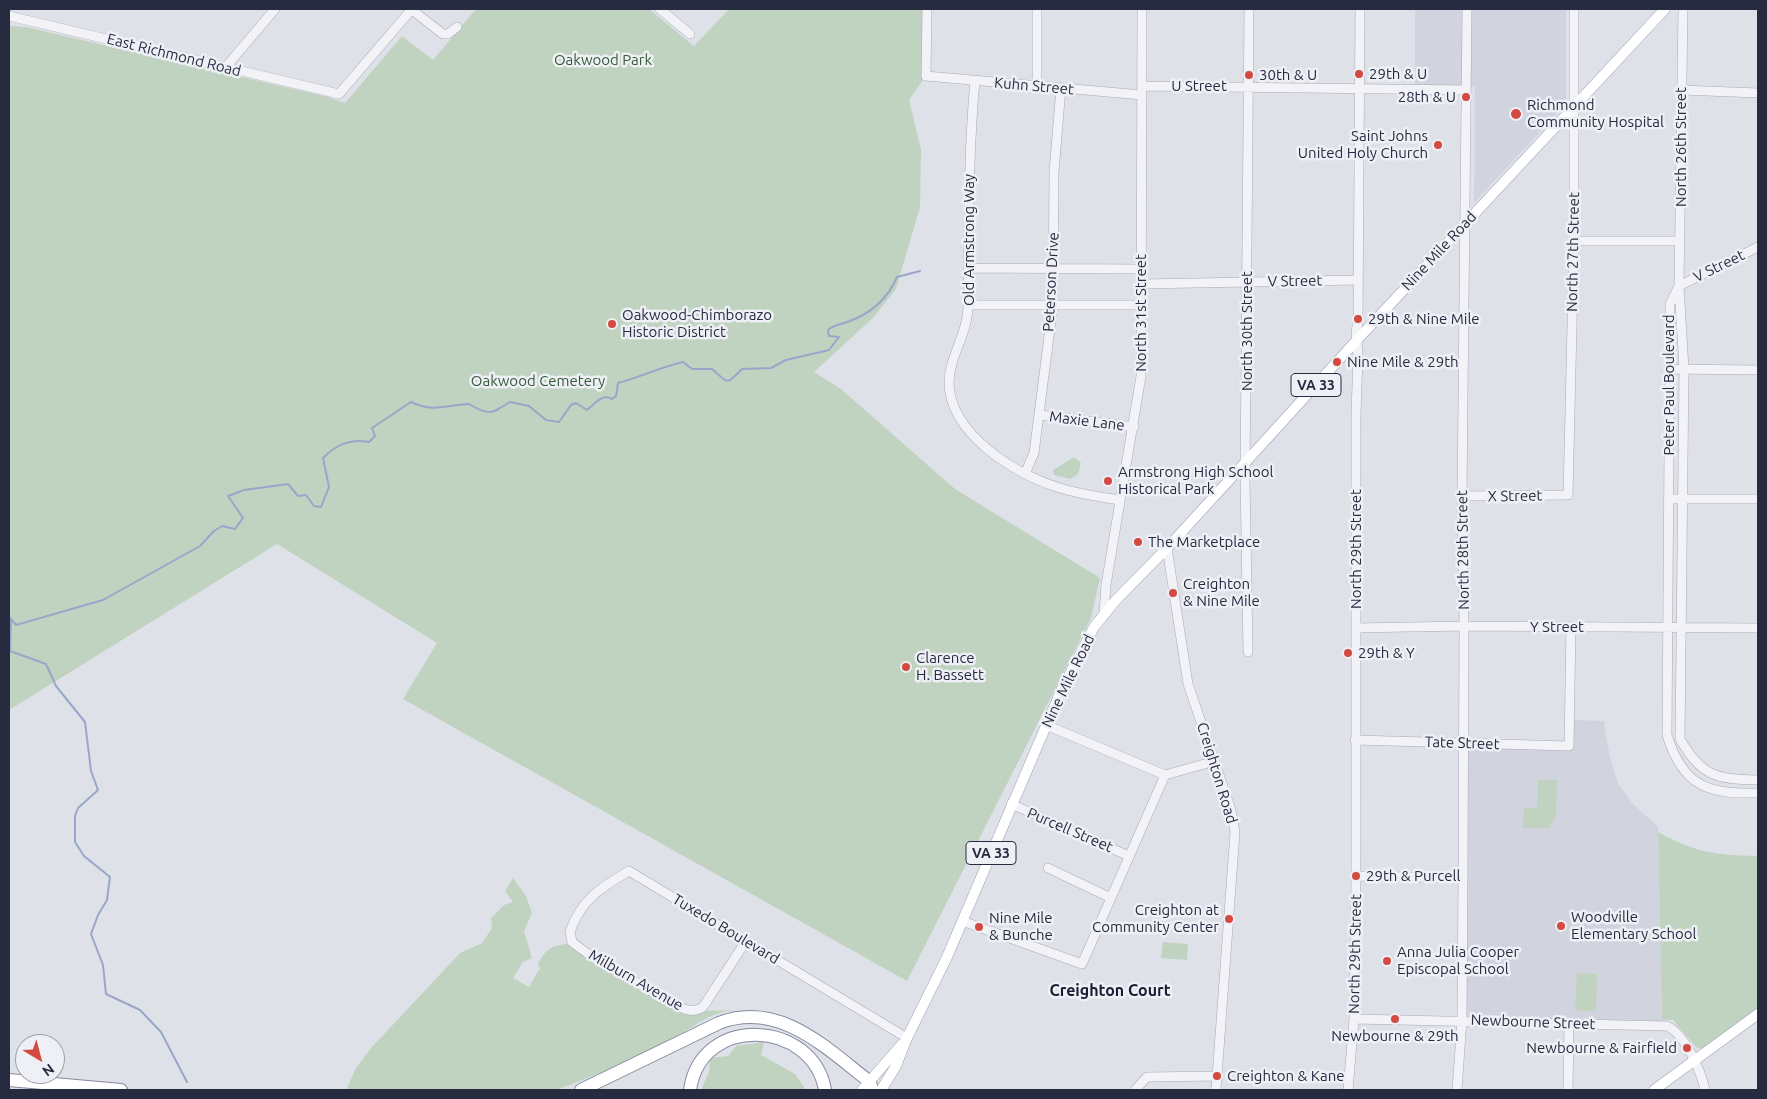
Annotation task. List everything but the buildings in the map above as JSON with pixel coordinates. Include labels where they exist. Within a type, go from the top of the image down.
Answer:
[{"type":"highway","points":[[581,1090],[719,1023],[753,1016],[784,1022],[808,1035],[868,1087]]},
{"type":"highway","points":[[690,1090],[698,1066],[709,1052],[730,1038],[751,1034],[777,1039],[802,1051],[817,1068],[825,1090]]},
{"type":"highway","points":[[9,1080],[121,1090]]},
{"type":"main road","name":"Nine Mile Road","points":[[881,1090],[896,1066],[907,1038],[932,989],[1011,804],[1075,661],[1104,614],[1665,9]]},
{"type":"main road","points":[[1654,1090],[1758,1014]]},
{"type":"main road","name":"Nine Mile Road","points":[[868,1087],[907,1038]]},
{"type":"street","points":[[225,68],[275,9]]},
{"type":"street","points":[[412,9],[442,34],[448,34],[457,28]]},
{"type":"street","name":"East Richmond Road","points":[[9,16],[339,94],[412,9]]},
{"type":"street","points":[[660,9],[690,34]]},
{"type":"street","name":"Kuhn Street","points":[[926,9],[926,76],[1061,88],[1142,91]]},
{"type":"street","points":[[1037,9],[1037,85]]},
{"type":"street","name":"North 31st Street","points":[[1104,614],[1106,585],[1134,428],[1141,376],[1142,9]]},
{"type":"street","name":"North 30th Street","points":[[1248,652],[1246,463],[1250,9]]},
{"type":"street","name":"North 29th Street","points":[[1348,1090],[1354,1019],[1356,876],[1355,740],[1358,355],[1356,341],[1360,9]]},
{"type":"street","name":"North 28th Street","points":[[1457,1090],[1462,1020],[1464,626],[1462,496],[1467,9]]},
{"type":"street","name":"North 27th Street","points":[[1568,495],[1574,241],[1574,9]]},
{"type":"street","name":"North 26th Street","points":[[1679,286],[1682,9]]},
{"type":"street","name":"Old Armstrong Way","points":[[975,80],[970,150],[968,305],[967,318],[949,378],[954,410],[966,428],[987,448],[1025,474],[1065,490],[1120,500]]},
{"type":"street","name":"U Street","points":[[1142,91],[1249,87],[1466,90]]},
{"type":"street","name":"Peterson Drive","points":[[1025,474],[1033,457],[1040,416],[1053,305],[1054,172],[1061,88]]},
{"type":"street","points":[[1681,90],[1758,93]]},
{"type":"street","points":[[1574,241],[1680,241]]},
{"type":"street","name":"V Street","points":[[1679,286],[1758,247]]},
{"type":"street","points":[[968,268],[1142,270]]},
{"type":"street","name":"V Street","points":[[1142,284],[1358,280]]},
{"type":"street","name":"Peter Paul Boulevard","points":[[1679,286],[1670,304],[1667,735],[1678,765],[1700,784],[1714,791],[1758,793]]},
{"type":"street","name":"Peter Paul Boulevard","points":[[1679,286],[1684,369],[1680,738],[1690,755],[1702,769],[1713,776],[1728,779],[1758,780]]},
{"type":"street","points":[[968,305],[1141,305]]},
{"type":"street","points":[[1669,369],[1758,370]]},
{"type":"street","name":"Maxie Lane","points":[[1040,416],[1134,428]]},
{"type":"street","name":"X Street","points":[[1462,496],[1568,495]]},
{"type":"street","points":[[1668,499],[1758,498]]},
{"type":"street","name":"Creighton Road","points":[[1167,548],[1188,684],[1231,810],[1235,832],[1216,1090]]},
{"type":"street","name":"Y Street","points":[[1356,628],[1464,626],[1758,628]]},
{"type":"street","name":"Tate Street","points":[[1355,740],[1569,746],[1571,627]]},
{"type":"street","points":[[1046,725],[1165,775],[1215,761]]},
{"type":"street","points":[[962,920],[1082,964],[1165,775]]},
{"type":"street","name":"Purcell Street","points":[[1011,804],[1129,856]]},
{"type":"street","points":[[1048,868],[1113,894]]},
{"type":"street","name":"Tuxedo Boulevard","points":[[572,942],[570,936],[572,926],[586,901],[600,888],[629,871],[907,1038]]},
{"type":"street","points":[[1356,876],[1463,878]]},
{"type":"street","name":"Milburn Avenue","points":[[572,942],[591,956],[677,1006],[689,1011],[701,1008],[746,941]]},
{"type":"street","name":"Newbourne Street","points":[[1354,1019],[1666,1026],[1676,1033],[1695,1061]]},
{"type":"street","points":[[1568,1090],[1569,1023]]},
{"type":"street","points":[[1695,1061],[1701,1074],[1704,1090]]},
{"type":"street","points":[[1135,1090],[1147,1077],[1217,1076]]},
{"type":"shaded area","name":"Richmond Community Hospital","points":[[1415,9],[1566,9],[1566,104],[1474,203],[1475,86],[1415,85]]},
{"type":"shaded area","name":"Woodville Elementary School","points":[[1569,720],[1604,721],[1610,758],[1618,783],[1632,803],[1658,827],[1662,1025],[1462,1020],[1464,743],[1569,745]]},
{"type":"green space","name":"Oakwood Cemetery","points":[[476,9],[649,9],[694,46],[729,9],[922,9],[926,76],[909,100],[921,149],[920,207],[896,289],[873,318],[814,372],[841,389],[955,489],[1100,578],[1091,618],[907,981],[403,699],[437,643],[277,544],[9,710],[9,26],[26,27],[328,97],[345,103],[402,36],[433,60]]},
{"type":"green space","points":[[1074,457],[1081,463],[1078,474],[1070,479],[1054,475],[1053,470]]},
{"type":"green space","points":[[1538,780],[1557,780],[1556,815],[1549,828],[1523,828],[1524,808],[1537,808]]},
{"type":"green space","points":[[1658,832],[1695,849],[1718,854],[1758,856],[1758,1008],[1703,1048],[1697,1048],[1673,1020],[1662,1020]]},
{"type":"green space","points":[[513,878],[526,896],[532,913],[524,931],[532,958],[523,962],[513,978],[529,987],[540,968],[538,963],[544,954],[557,945],[568,944],[679,1012],[734,1010],[716,1014],[644,1053],[601,1073],[556,1090],[348,1090],[347,1088],[356,1068],[372,1047],[460,953],[482,943],[492,928],[491,918],[504,905],[513,902],[505,891]]},
{"type":"green space","points":[[1163,942],[1188,944],[1187,960],[1161,958]]},
{"type":"green space","points":[[1577,973],[1597,974],[1596,1011],[1575,1010]]},
{"type":"green space","points":[[764,1042],[761,1055],[795,1074],[806,1090],[701,1090],[709,1072],[710,1058],[728,1056],[736,1046]]},
{"type":"waterway","points":[[11,619],[16,625],[103,600],[200,546],[214,531],[222,526],[235,529],[243,518],[228,496],[244,490],[288,484],[298,496],[306,495],[314,506],[321,507],[329,487],[323,458],[338,446],[356,441],[369,442],[375,436],[372,428],[411,402],[433,408],[469,404],[486,412],[494,411],[510,402],[529,406],[546,420],[559,422],[571,405],[576,403],[587,410],[602,398],[612,399],[616,396],[618,383],[683,362],[692,369],[712,369],[727,381],[742,369],[771,368],[786,360],[829,350],[839,337],[829,336],[828,330],[858,318],[872,309],[889,292],[897,277],[920,271]]},
{"type":"waterway","points":[[9,617],[11,619],[10,651],[46,664],[56,686],[85,722],[91,771],[98,790],[78,808],[75,816],[75,842],[84,856],[110,877],[107,900],[98,915],[91,934],[103,965],[106,994],[140,1010],[161,1032],[187,1082]]},
{"type":"place","name":"29th & U","points":[[1359,74]]},
{"type":"place","name":"30th & U","points":[[1249,75]]},
{"type":"place","name":"28th & U","points":[[1466,97]]},
{"type":"place","name":"Richmond Community Hospital","points":[[1516,114]]},
{"type":"place","name":"Saint Johns United Holy Church","points":[[1438,145]]},
{"type":"place","name":"29th & Nine Mile","points":[[1358,319]]},
{"type":"place","name":"Oakwood-Chimborazo Historic District","points":[[612,324]]},
{"type":"place","name":"Nine Mile & 29th","points":[[1337,362]]},
{"type":"place","name":"Armstrong High School Historical Park","points":[[1108,481]]},
{"type":"place","name":"The Marketplace","points":[[1138,542]]},
{"type":"place","name":"Creighton & Nine Mile","points":[[1173,593]]},
{"type":"place","name":"29th & Y","points":[[1348,653]]},
{"type":"place","name":"Clarence H. Bassett","points":[[906,667]]},
{"type":"place","name":"29th & Purcell","points":[[1356,876]]},
{"type":"place","name":"Creighton at Community Center","points":[[1229,919]]},
{"type":"place","name":"Woodville Elementary School","points":[[1561,926]]},
{"type":"place","name":"Nine Mile & Bunche","points":[[979,927]]},
{"type":"place","name":"Anna Julia Cooper Episcopal School","points":[[1387,961]]},
{"type":"place","name":"Newbourne & 29th","points":[[1395,1019]]},
{"type":"place","name":"Newbourne & Fairfield","points":[[1687,1048]]},
{"type":"place","name":"Creighton & Kane","points":[[1217,1076]]},
{"type":"district","name":"Creighton Court","points":[[1110,991]]},
{"type":"park label","name":"Oakwood Park","points":[[603,60]]}]
